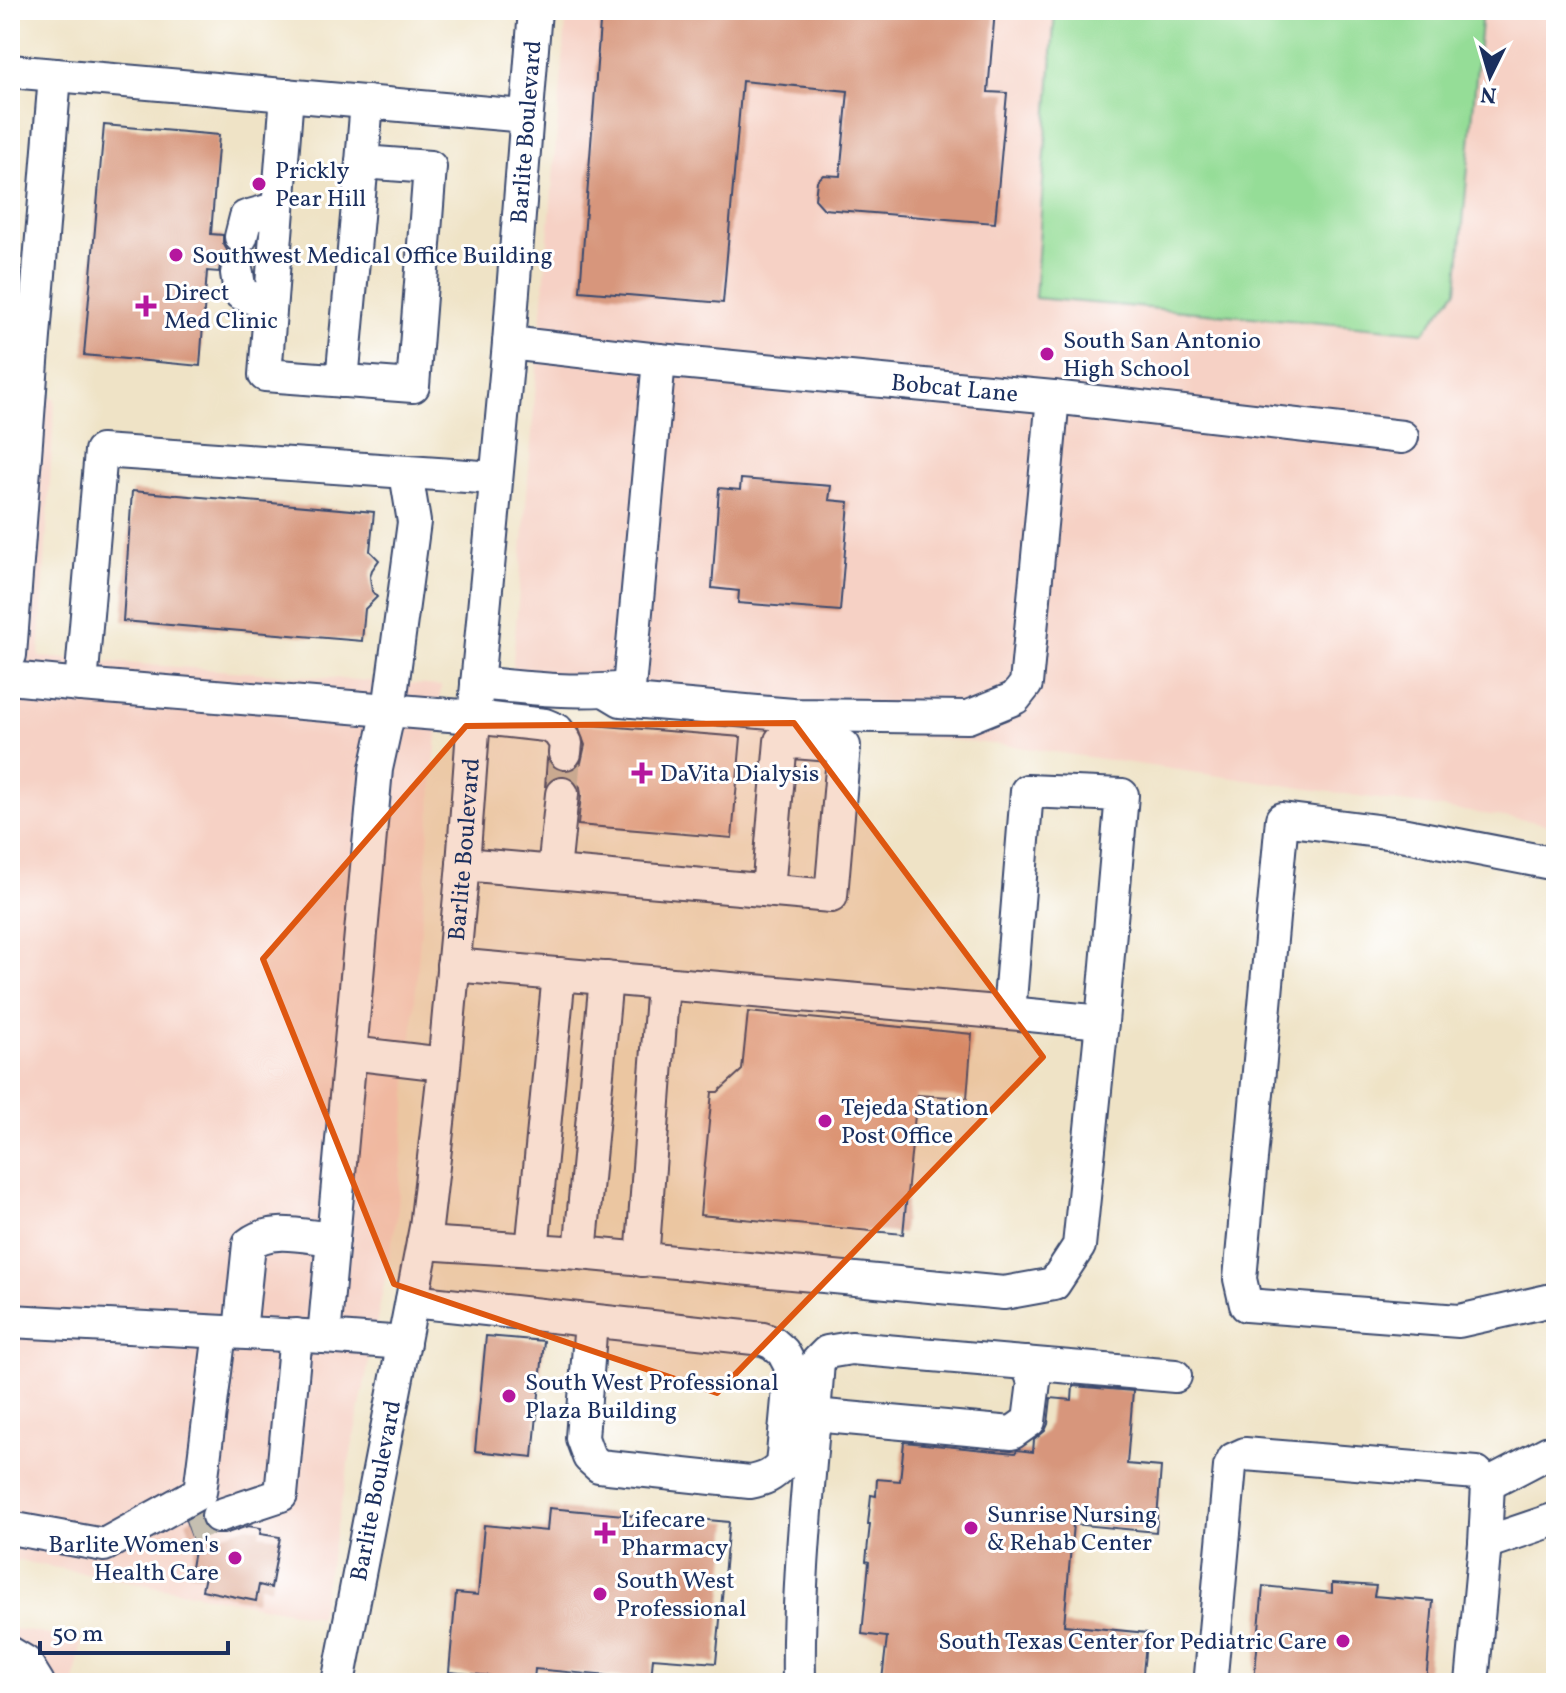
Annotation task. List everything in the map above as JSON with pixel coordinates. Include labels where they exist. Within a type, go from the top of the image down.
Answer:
[{"type":"street","name":"Barlite Boulevard","points":[[338,1683],[423,1243],[463,864],[535,10]]},
{"type":"street","points":[[10,71],[525,116]]},
{"type":"street","points":[[10,655],[22,348],[55,75]]},
{"type":"street","points":[[287,95],[265,375],[413,386],[430,167],[362,162]]},
{"type":"street","points":[[342,381],[367,102]]},
{"type":"street","points":[[241,237],[246,217],[278,208]]},
{"type":"street","points":[[237,273],[240,293],[270,305]]},
{"type":"street","name":"Bobcat Lane","points":[[509,343],[1053,397],[1402,437]]},
{"type":"street","points":[[659,360],[617,690],[621,700],[793,715],[968,717],[1015,698],[1026,684],[1053,397]]},
{"type":"street","points":[[81,685],[101,451],[496,478]]},
{"type":"street","points":[[218,1516],[281,1495],[310,1336],[333,1239],[376,769],[389,710],[414,522],[406,473]]},
{"type":"street","points":[[10,678],[545,725],[557,730],[566,743],[565,753]]},
{"type":"street","points":[[477,683],[527,688],[617,690]]},
{"type":"street","points":[[463,864],[831,896],[844,746],[781,741],[768,890]]},
{"type":"street","points":[[423,1243],[580,1253],[1004,1293],[1054,1284],[1079,1246],[1122,795],[1027,791],[1009,1013]]},
{"type":"street","points":[[554,871],[562,794]]},
{"type":"street","points":[[1556,864],[1401,834],[1282,819],[1240,1279],[1246,1305],[1459,1321],[1556,1299]]},
{"type":"street","points":[[453,965],[1102,1022]]},
{"type":"street","points":[[532,1250],[559,974]]},
{"type":"street","points":[[580,1253],[606,978]]},
{"type":"street","points":[[642,1260],[663,983]]},
{"type":"street","points":[[350,1053],[444,1064]]},
{"type":"street","points":[[10,1528],[104,1545],[200,1492],[249,1244],[271,1233],[333,1239]]},
{"type":"street","points":[[412,1301],[763,1339],[773,1343],[783,1352],[791,1367],[782,1465],[773,1475],[750,1482],[599,1466],[589,1457],[582,1438],[591,1321]]},
{"type":"street","points":[[10,1321],[404,1343]]},
{"type":"street","points":[[799,1683],[798,1625],[805,1508],[818,1361],[827,1352],[851,1348],[1175,1376]]},
{"type":"street","points":[[814,1415],[1012,1433],[1029,1421],[1034,1382],[1027,1363]]},
{"type":"street","points":[[1488,1484],[1549,1452],[1556,1455]]},
{"type":"street","points":[[1211,1675],[1230,1467],[1234,1459],[1245,1454],[1477,1473],[1488,1484],[1472,1683]]},
{"type":"street","points":[[1485,1543],[1556,1519]]},
{"type":"street","points":[[129,1531],[188,1526]]},
{"type":"street","points":[[10,1653],[25,1662],[38,1683]]},
{"type":"highlighted area","points":[[794,723],[1043,1057],[717,1393],[394,1284],[263,959],[466,726]]},
{"type":"shaded area","name":"South San Antonio High School","points":[[567,10],[1556,10],[1556,827],[1532,821],[1005,745],[510,698]]},
{"type":"shaded area","points":[[10,394],[55,398],[39,657],[441,686],[397,1217],[319,1617],[10,1559]]},
{"type":"shaded area","points":[[10,1628],[82,1641],[74,1683],[10,1683]]},
{"type":"green space","points":[[1055,10],[1482,10],[1457,290],[1424,332],[1035,298]]},
{"type":"building","points":[[601,10],[995,10],[988,92],[1007,93],[995,223],[824,209],[815,199],[817,181],[823,175],[840,176],[848,91],[742,81],[723,303],[580,291]]},
{"type":"building","name":"Southwest Medical Office Building","points":[[104,125],[219,135],[211,234],[223,235],[227,250],[234,254],[220,265],[219,272],[207,271],[200,366],[84,355]]},
{"type":"building","points":[[741,479],[831,486],[829,500],[849,502],[840,611],[738,603],[739,591],[712,588],[719,488],[740,490]]},
{"type":"building","points":[[132,491],[374,512],[370,551],[379,560],[370,577],[372,591],[377,597],[365,609],[362,641],[123,621]]},
{"type":"building","name":"DaVita Dialysis","points":[[580,724],[741,737],[732,838],[578,825],[581,795],[574,779],[565,775],[555,776],[545,787],[547,759],[553,768],[562,772],[573,770],[581,763],[585,745]]},
{"type":"building","points":[[748,1012],[972,1034],[967,1098],[917,1095],[903,1234],[700,1215],[712,1092],[718,1092],[742,1070]]},
{"type":"building","name":"South West Professional Plaza Building","points":[[486,1336],[544,1341],[533,1457],[475,1451]]},
{"type":"building","name":"Sunrise Nursing & Rehab Center","points":[[1073,1386],[1133,1391],[1127,1464],[1161,1467],[1156,1532],[1073,1524],[1064,1625],[1147,1633],[1142,1683],[987,1683],[912,1676],[911,1683],[882,1680],[887,1637],[862,1634],[869,1562],[866,1561],[868,1524],[871,1495],[876,1496],[877,1479],[900,1481],[904,1442],[1033,1452],[1034,1440],[1048,1424],[1051,1398],[1072,1400]]},
{"type":"building","name":"South West Professional","points":[[549,1508],[729,1522],[716,1663],[653,1658],[651,1680],[535,1669],[534,1680],[449,1672],[456,1593],[478,1595],[484,1525],[547,1531]]},
{"type":"building","name":"Barlite Women's Health Care","points":[[199,1514],[200,1523],[213,1534],[224,1534],[248,1526],[261,1528],[260,1534],[280,1537],[271,1588],[259,1585],[256,1601],[202,1590],[205,1576],[190,1573],[195,1545],[186,1521]]},
{"type":"building","name":"South Texas Center for Pediatric Care","points":[[1332,1583],[1376,1586],[1374,1596],[1433,1601],[1426,1683],[1254,1682],[1263,1586],[1332,1593]]},
{"type":"tunnel","points":[[562,794],[565,753]]},
{"type":"tunnel","points":[[188,1526],[218,1516]]},
{"type":"place","name":"Prickly Pear Hill","points":[[259,184]]},
{"type":"place","name":"Southwest Medical Office Building","points":[[176,255]]},
{"type":"place","name":"Direct Med Clinic","points":[[146,306]]},
{"type":"place","name":"South San Antonio High School","points":[[1047,354]]},
{"type":"place","name":"DaVita Dialysis","points":[[642,773]]},
{"type":"place","name":"Tejeda Station Post Office","points":[[825,1121]]},
{"type":"place","name":"South West Professional Plaza Building","points":[[509,1396]]},
{"type":"place","name":"Sunrise Nursing & Rehab Center","points":[[971,1528]]},
{"type":"place","name":"Lifecare Pharmacy","points":[[605,1533]]},
{"type":"place","name":"Barlite Women's Health Care","points":[[235,1558]]},
{"type":"place","name":"South West Professional","points":[[600,1594]]},
{"type":"place","name":"South Texas Center for Pediatric Care","points":[[1343,1641]]}]
